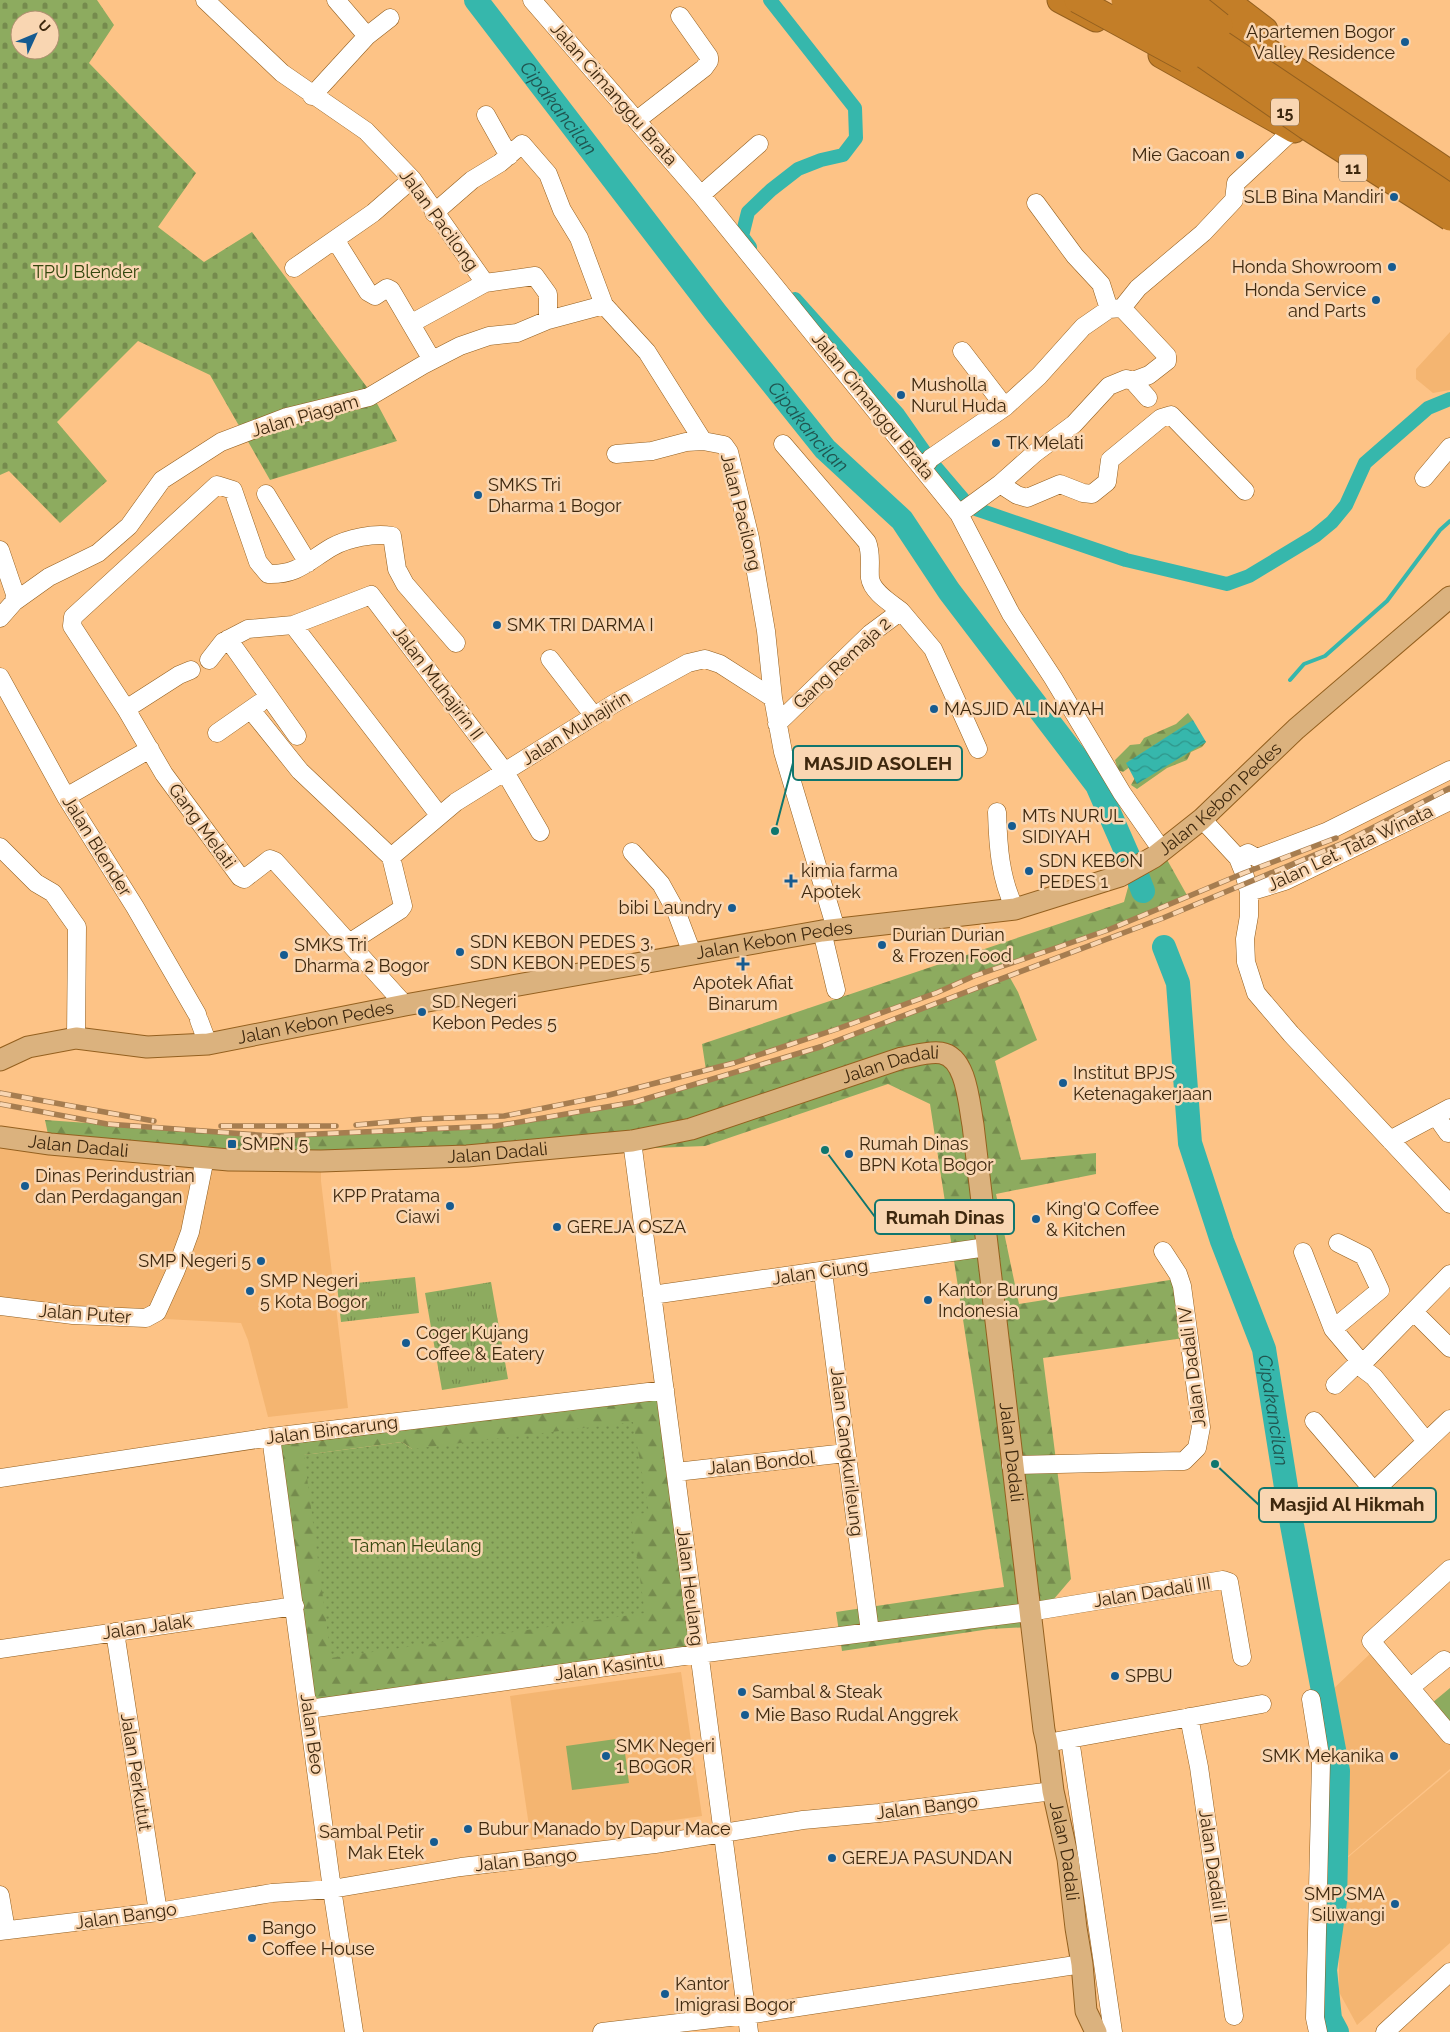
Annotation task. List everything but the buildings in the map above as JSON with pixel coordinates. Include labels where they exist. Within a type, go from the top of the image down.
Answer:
[{"type":"highway","name":"11","points":[[1060,0],[1255,107],[1300,128],[1450,230]]},
{"type":"highway","points":[[1077,0],[1300,128]]},
{"type":"highway","points":[[1111,0],[1202,59],[1255,107]]},
{"type":"highway","name":"15","points":[[1124,0],[1300,128],[1450,218]]},
{"type":"highway","name":"15","points":[[1157,0],[1358,124],[1450,197]]},
{"type":"highway","points":[[1191,0],[1358,124],[1450,173]]},
{"type":"highway","points":[[1191,0],[1226,12],[1329,81],[1358,124]]},
{"type":"highway","points":[[1202,59],[1226,12]]},
{"type":"main road","name":"Jalan Kebon Pedes","points":[[0,1060],[28,1047],[76,1038],[148,1047],[208,1044],[405,1005],[829,930],[1016,909],[1120,876],[1141,866],[1202,819],[1296,728],[1450,597]]},
{"type":"main road","name":"Jalan Dadali","points":[[0,1137],[204,1165],[467,1156],[632,1141],[691,1129],[902,1058],[943,1053],[954,1059],[964,1075],[973,1125],[1011,1465],[1044,1730],[1053,1791],[1077,1854],[1076,1928],[1083,1972],[1086,2011],[1096,2032]]},
{"type":"main road","points":[[1078,2032],[1086,2011]]},
{"type":"street","name":"Jalan Pacilong","points":[[205,0],[282,73],[312,96],[366,132],[412,179],[434,213],[485,283],[535,276],[548,294],[548,320]]},
{"type":"street","points":[[336,0],[367,36]]},
{"type":"street","name":"Jalan Cimanggu Brata","points":[[537,2],[637,120],[932,459],[1010,614],[1104,761],[1122,793],[1161,849]]},
{"type":"street","points":[[637,120],[704,68],[709,62],[709,57],[680,16]]},
{"type":"street","points":[[312,96],[367,36],[390,18]]},
{"type":"street","points":[[486,115],[509,156]]},
{"type":"street","points":[[932,459],[1005,407],[1039,376],[1083,327],[1116,309],[1215,220],[1234,200],[1236,183],[1300,128]]},
{"type":"street","points":[[434,213],[472,180],[509,156],[522,144],[548,174],[562,210],[579,238],[604,305],[548,320]]},
{"type":"street","points":[[701,194],[759,144]]},
{"type":"street","points":[[294,268],[336,241],[373,213],[412,179]]},
{"type":"street","points":[[1036,203],[1075,256],[1101,284],[1116,309],[1167,356],[1167,361],[1157,370],[1133,381]]},
{"type":"street","points":[[336,241],[368,292],[375,296],[387,288],[391,290],[432,360]]},
{"type":"street","points":[[412,323],[485,283]]},
{"type":"street","name":"Jalan Pacilong","points":[[604,305],[647,352],[703,441],[724,444],[730,452],[757,575],[766,630],[777,724],[829,930],[836,990]]},
{"type":"street","name":"Jalan Piagam","points":[[14,602],[49,577],[98,553],[129,526],[162,480],[221,442],[287,417],[369,397],[432,360],[489,336],[517,333],[548,320]]},
{"type":"street","points":[[962,351],[1005,407]]},
{"type":"street","points":[[959,514],[1000,484],[1035,453],[1074,424],[1109,386],[1126,379],[1133,381],[1148,398]]},
{"type":"street","points":[[1000,484],[1017,495],[1027,498],[1060,484],[1083,493],[1092,494],[1107,482],[1110,460],[1155,423],[1168,415],[1174,416],[1245,491]]},
{"type":"street","points":[[616,454],[652,451],[686,442],[703,441]]},
{"type":"street","points":[[783,444],[867,542],[871,556],[870,580],[881,595],[901,611]]},
{"type":"street","points":[[1424,478],[1450,447]]},
{"type":"street","name":"Gang Melati","points":[[308,563],[285,574],[268,574],[258,562],[233,490],[217,485],[72,618],[72,626],[126,709],[164,774],[240,878],[244,879],[270,860],[275,861],[405,1005]]},
{"type":"street","points":[[266,494],[308,563],[333,546],[378,533],[392,536],[397,570],[405,584],[456,643]]},
{"type":"street","points":[[0,550],[4,556],[14,594],[14,602],[0,618]]},
{"type":"street","name":"Jalan Muhajirin II","points":[[293,625],[371,595],[505,772],[540,832]]},
{"type":"street","name":"Gang Remaja 2","points":[[777,724],[870,634],[901,611],[933,649],[978,749]]},
{"type":"street","points":[[210,660],[228,639],[248,629],[293,625],[439,816]]},
{"type":"street","points":[[228,639],[298,736]]},
{"type":"street","name":"Jalan Muhajirin","points":[[391,857],[456,802],[594,716],[663,675],[688,663],[705,659],[720,664],[773,698]]},
{"type":"street","points":[[550,660],[594,716]]},
{"type":"street","points":[[126,709],[179,675],[191,670]]},
{"type":"street","name":"Jalan Blender","points":[[0,677],[66,798],[126,891],[198,1017],[208,1044]]},
{"type":"street","points":[[217,733],[268,696]]},
{"type":"street","points":[[250,710],[300,771],[391,857],[402,906],[349,943]]},
{"type":"street","points":[[66,798],[150,749]]},
{"type":"street","points":[[1238,858],[1248,853],[1257,858],[1270,855],[1326,832],[1450,770]]},
{"type":"street","name":"Jalan Let. Tata Winata","points":[[1249,892],[1285,881],[1449,805]]},
{"type":"street","points":[[997,812],[998,852],[1007,892],[1016,909]]},
{"type":"street","points":[[1202,819],[1238,858],[1249,892],[1250,916],[1245,938],[1246,962],[1256,993],[1450,1204]]},
{"type":"street","points":[[0,847],[36,883],[53,894],[78,927],[76,1038]]},
{"type":"street","points":[[632,852],[661,884],[676,911],[692,953]]},
{"type":"street","points":[[1390,1140],[1443,1112],[1448,1133]]},
{"type":"street","name":"Jalan Heulang","points":[[632,1141],[721,1832],[748,2024]]},
{"type":"street","name":"Jalan Puter","points":[[0,1306],[73,1315],[146,1318],[152,1316],[157,1312],[172,1279],[190,1232],[204,1165]]},
{"type":"street","points":[[1333,1329],[1380,1290],[1364,1256],[1338,1243]]},
{"type":"street","name":"Jalan Ciung","points":[[652,1295],[987,1247]]},
{"type":"street","name":"Jalan Dadali IV","points":[[1011,1465],[1184,1461],[1197,1448],[1201,1426],[1182,1286],[1178,1274],[1163,1251]]},
{"type":"street","points":[[1303,1252],[1333,1329],[1359,1363],[1426,1441]]},
{"type":"street","name":"Jalan Cangkurileung","points":[[823,1272],[870,1632]]},
{"type":"street","points":[[1335,1385],[1359,1363],[1368,1358],[1450,1274]]},
{"type":"street","points":[[1414,1312],[1450,1348]]},
{"type":"street","name":"Jalan Bincarung","points":[[0,1478],[271,1437],[665,1390]]},
{"type":"street","points":[[1314,1421],[1374,1491],[1450,1419]]},
{"type":"street","name":"Jalan Beo","points":[[271,1437],[332,1889],[354,2032]]},
{"type":"street","name":"Jalan Bondol","points":[[676,1472],[846,1454]]},
{"type":"street","points":[[1450,1569],[1371,1640],[1450,1735]]},
{"type":"street","name":"Jalan Dadali III","points":[[1029,1612],[1223,1580],[1229,1582],[1242,1657]]},
{"type":"street","name":"Jalan Jalak","points":[[0,1649],[295,1606]]},
{"type":"street","name":"Jalan Kasintu","points":[[309,1709],[698,1654],[1029,1612]]},
{"type":"street","name":"Jalan Perkutut","points":[[115,1632],[158,1912]]},
{"type":"street","points":[[1411,1687],[1444,1660]]},
{"type":"street","points":[[1311,1699],[1321,1762],[1315,2018],[1318,2032]]},
{"type":"street","points":[[1047,1743],[1262,1704]]},
{"type":"street","name":"Jalan Dadali II","points":[[1189,1717],[1234,2016]]},
{"type":"street","points":[[1070,1739],[1077,1854],[1097,1923],[1113,2032]]},
{"type":"street","name":"Jalan Bango","points":[[3,1931],[158,1912],[272,1893],[332,1889],[461,1867],[655,1844],[721,1832],[1053,1791]]},
{"type":"street","points":[[0,1895],[3,1931]]},
{"type":"street","points":[[1076,1928],[1097,1923]]},
{"type":"street","points":[[602,2032],[748,2024],[1083,1972],[1105,1973]]},
{"type":"street","points":[[1385,2032],[1446,1982]]},
{"type":"shaded area","points":[[1450,332],[1450,390],[1433,393],[1416,379],[1416,369]]},
{"type":"shaded area","points":[[0,1134],[321,1161],[321,1181],[348,1408],[268,1417],[248,1340],[241,1323],[146,1318],[0,1305]]},
{"type":"shaded area","name":"SMK Mekanika","points":[[1373,1651],[1450,1743],[1450,1769],[1340,1863],[1341,1770],[1329,1693]]},
{"type":"shaded area","name":"SMK Negeri 1 BOGOR","points":[[681,1672],[702,1816],[531,1840],[510,1696]]},
{"type":"shaded area","name":"SMP SMA Siliwangi","points":[[1450,1771],[1450,1943],[1357,2025],[1339,1992],[1339,1865]]},
{"type":"green space","name":"TPU Blender","points":[[0,0],[97,0],[114,25],[89,63],[196,173],[158,227],[204,262],[252,232],[372,394],[397,441],[270,480],[210,375],[138,341],[57,422],[107,481],[60,523],[9,471],[0,475]]},
{"type":"green space","points":[[1188,713],[1193,720],[1191,722],[1123,772],[1118,770],[1115,760],[1130,745],[1140,744],[1144,738],[1176,724]]},
{"type":"green space","points":[[1198,738],[1206,742],[1202,747],[1191,752],[1187,760],[1167,768],[1137,789],[1131,785],[1136,776]]},
{"type":"green space","points":[[1161,849],[1188,897],[1126,922],[974,976],[837,1029],[706,1070],[702,1044],[1124,902],[1133,869]]},
{"type":"green space","points":[[1009,976],[1018,992],[1037,1040],[995,1061],[1021,1160],[1096,1153],[1096,1174],[996,1194],[1019,1304],[1176,1279],[1184,1338],[1043,1358],[1071,1579],[1030,1627],[990,1629],[842,1651],[836,1612],[1004,1587],[930,1104],[888,1084],[705,1146],[321,1161],[50,1144],[45,1120],[272,1136],[496,1126],[641,1101],[725,1076],[887,1022]]},
{"type":"green space","points":[[415,1277],[419,1313],[341,1322],[337,1285]]},
{"type":"green space","points":[[491,1282],[508,1379],[442,1390],[425,1293]]},
{"type":"green space","points":[[665,1390],[701,1662],[309,1709],[271,1437]],"holes":[[[402,1442],[412,1449],[304,1455]]]},
{"type":"green space","name":"Taman Heulang","points":[[633,1422],[649,1512],[631,1516],[645,1613],[331,1658],[304,1455],[402,1442],[412,1449]]},
{"type":"green space","points":[[1450,1688],[1450,1725],[1432,1703]]},
{"type":"green space","points":[[623,1738],[629,1783],[572,1790],[566,1746]]},
{"type":"water","points":[[1193,720],[1206,742],[1137,784],[1126,763]]},
{"type":"waterway","name":"Cipakancilan","points":[[476,0],[716,313],[825,449],[902,520],[949,591],[1097,785],[1129,858]]},
{"type":"waterway","points":[[750,247],[742,236],[748,212],[771,190],[798,169],[821,160],[843,155],[856,138],[855,108],[770,0]]},
{"type":"waterway","points":[[795,299],[898,414],[926,454]]},
{"type":"waterway","points":[[976,509],[1126,560],[1227,584],[1249,576],[1315,536],[1332,522],[1346,505],[1365,463],[1428,408],[1450,399]]},
{"type":"waterway","points":[[934,465],[963,499]]},
{"type":"waterway","points":[[1290,680],[1304,664],[1325,656],[1387,601],[1440,530],[1450,521]]},
{"type":"waterway","points":[[1097,785],[1108,783]]},
{"type":"waterway","name":"Cipakancilan","points":[[1138,878],[1143,891]]},
{"type":"waterway","name":"Cipakancilan","points":[[1164,947],[1178,983],[1190,1143],[1222,1241],[1264,1349],[1292,1525],[1338,1771],[1335,1901],[1325,1970],[1330,2019],[1337,2032]]},
{"type":"railway","points":[[0,1104],[107,1124],[272,1136],[496,1126],[635,1102],[820,1047],[1163,918],[1343,843],[1450,788]]},
{"type":"railway","points":[[356,1125],[422,1119],[504,1116],[609,1095],[734,1063],[837,1029],[936,993],[974,976],[1108,930],[1244,873],[1336,838]]},
{"type":"railway","points":[[0,1093],[154,1121]]},
{"type":"railway","points":[[221,1126],[336,1126]]},
{"type":"place","name":"Apartemen Bogor Valley Residence","points":[[1405,42]]},
{"type":"place","name":"Mie Gacoan","points":[[1240,155]]},
{"type":"place","name":"SLB Bina Mandiri","points":[[1394,197]]},
{"type":"place","name":"Honda Showroom","points":[[1392,267]]},
{"type":"place","name":"Honda Service and Parts","points":[[1376,300]]},
{"type":"place","name":"Musholla Nurul Huda","points":[[901,395]]},
{"type":"place","name":"TK Melati","points":[[996,443]]},
{"type":"place","name":"SMKS Tri Dharma 1 Bogor","points":[[478,495]]},
{"type":"place","name":"SMK TRI DARMA I","points":[[497,625]]},
{"type":"place","name":"MASJID AL INAYAH","points":[[934,709]]},
{"type":"place","name":"MTs NURUL SIDIYAH","points":[[1012,826]]},
{"type":"place","name":"MASJID ASOLEH","points":[[775,831]]},
{"type":"place","name":"SDN KEBON PEDES 1","points":[[1029,871]]},
{"type":"place","name":"kimia farma Apotek","points":[[791,881]]},
{"type":"place","name":"bibi Laundry","points":[[732,908]]},
{"type":"place","name":"Durian Durian & Frozen Food","points":[[882,945]]},
{"type":"place","name":"SDN KEBON PEDES 3, SDN KEBON PEDES 5","points":[[460,952]]},
{"type":"place","name":"SMKS Tri Dharma 2 Bogor","points":[[284,955]]},
{"type":"place","name":"Apotek Afiat Binarum","points":[[743,964]]},
{"type":"place","name":"SD Negeri Kebon Pedes 5","points":[[422,1012]]},
{"type":"place","name":"Institut BPJS Ketenagakerjaan","points":[[1063,1083]]},
{"type":"place","name":"SMPN 5","points":[[232,1144]]},
{"type":"place","name":"Rumah Dinas","points":[[825,1150]]},
{"type":"place","name":"Rumah Dinas BPN Kota Bogor","points":[[849,1154]]},
{"type":"place","name":"Dinas Perindustrian dan Perdagangan","points":[[25,1186]]},
{"type":"place","name":"KPP Pratama Ciawi","points":[[450,1206]]},
{"type":"place","name":"King'Q Coffee & Kitchen","points":[[1036,1219]]},
{"type":"place","name":"GEREJA OSZA","points":[[557,1227]]},
{"type":"place","name":"SMP Negeri 5","points":[[261,1261]]},
{"type":"place","name":"SMP Negeri 5 Kota Bogor","points":[[250,1291]]},
{"type":"place","name":"Kantor Burung Indonesia","points":[[928,1300]]},
{"type":"place","name":"Coger Kujang Coffee & Eatery","points":[[406,1343]]},
{"type":"place","name":"Masjid Al Hikmah","points":[[1215,1464]]},
{"type":"place","name":"SPBU","points":[[1115,1676]]},
{"type":"place","name":"Sambal & Steak","points":[[742,1692]]},
{"type":"place","name":"Mie Baso Rudal Anggrek","points":[[745,1715]]},
{"type":"place","name":"SMK Negeri 1 BOGOR","points":[[606,1756]]},
{"type":"place","name":"SMK Mekanika","points":[[1394,1756]]},
{"type":"place","name":"Bubur Manado by Dapur Mace","points":[[468,1829]]},
{"type":"place","name":"Sambal Petir Mak Etek","points":[[434,1842]]},
{"type":"place","name":"GEREJA PASUNDAN","points":[[832,1858]]},
{"type":"place","name":"SMP SMA Siliwangi","points":[[1395,1904]]},
{"type":"place","name":"Bango Coffee House","points":[[252,1938]]},
{"type":"place","name":"Kantor Imigrasi Bogor","points":[[665,1994]]}]
